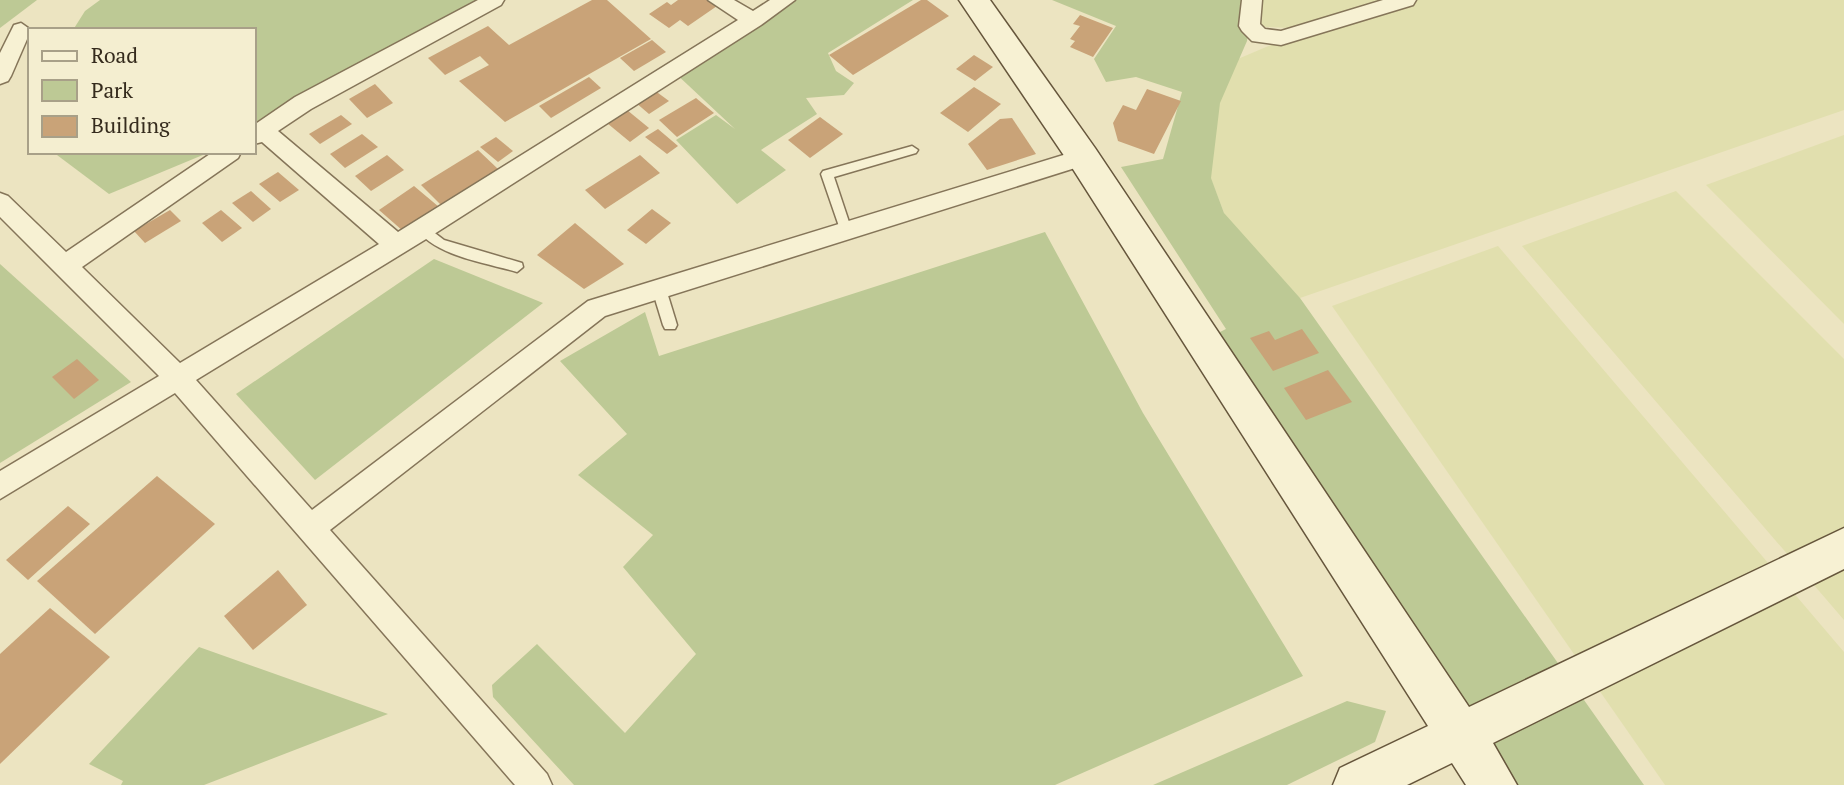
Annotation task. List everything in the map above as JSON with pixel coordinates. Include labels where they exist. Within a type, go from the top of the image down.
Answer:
[{"type":"street","points":[[397,245],[258,133],[303,103],[494,0]]},
{"type":"street","points":[[719,0],[754,20]]},
{"type":"street","points":[[0,486],[397,245],[785,0]]},
{"type":"street","points":[[974,0],[1083,157],[1493,785]]},
{"type":"street","points":[[1252,0],[1249,26],[1259,36],[1282,38],[1406,0]]},
{"type":"street","points":[[0,76],[21,30]]},
{"type":"street","points":[[65,266],[227,154]]},
{"type":"street","points":[[310,529],[597,308],[1083,157]]},
{"type":"street","points":[[0,202],[178,378],[536,785]]},
{"type":"street","points":[[1357,785],[1844,548]]},
{"type":"lane","points":[[846,231],[827,174],[912,150]]},
{"type":"lane","points":[[422,229],[440,244],[517,267]]},
{"type":"lane","points":[[659,289],[670,325]]},
{"type":"shaded area","points":[[1252,0],[1844,0],[1844,110],[1300,298],[1226,218],[1208,171],[1226,64],[1309,29],[1249,26]]},
{"type":"shaded area","points":[[1844,135],[1844,324],[1706,185]]},
{"type":"shaded area","points":[[1676,191],[1844,359],[1844,620],[1522,246]]},
{"type":"shaded area","points":[[1498,246],[1844,652],[1844,785],[1665,785],[1332,306]]},
{"type":"green space","points":[[0,0],[37,0],[0,28]]},
{"type":"green space","points":[[100,0],[483,0],[256,133],[256,28],[74,28],[85,11]]},
{"type":"green space","points":[[791,0],[913,0],[828,53],[836,71],[854,83],[844,95],[806,98],[817,114],[761,150],[786,170],[737,204],[676,140],[716,115],[735,129],[673,71],[719,42],[730,46],[728,36]]},
{"type":"green space","points":[[1052,0],[1252,0],[1247,41],[1220,103],[1211,178],[1224,213],[1300,298],[1644,785],[1513,785],[1210,337],[1226,329],[1121,167],[1163,159],[1182,92],[1136,77],[1106,82],[1094,59],[1116,26]]},
{"type":"green space","points":[[56,154],[205,154],[109,194]]},
{"type":"green space","points":[[1045,232],[1143,413],[1303,676],[1055,785],[574,785],[493,697],[492,685],[537,644],[625,733],[696,654],[623,567],[653,535],[578,475],[627,434],[560,361],[645,312],[659,356]]},
{"type":"green space","points":[[434,259],[543,303],[315,480],[236,394]]},
{"type":"green space","points":[[0,264],[131,382],[0,463]]},
{"type":"green space","points":[[199,647],[388,714],[204,785],[121,785],[123,781],[89,764]]},
{"type":"green space","points":[[1347,701],[1386,711],[1375,742],[1287,785],[1153,785]]},
{"type":"building","points":[[592,0],[607,0],[651,39],[505,122],[459,81],[489,65],[480,56],[445,75],[428,58],[488,26],[509,45]]},
{"type":"building","points":[[678,0],[708,0],[717,6],[688,26],[680,20],[669,28],[649,14],[667,2],[671,5]]},
{"type":"building","points":[[921,0],[927,0],[949,16],[853,75],[829,55]]},
{"type":"building","points":[[1080,15],[1113,28],[1093,57],[1070,47],[1075,41],[1070,39],[1080,26],[1073,24]]},
{"type":"building","points":[[652,40],[666,52],[634,71],[620,58]]},
{"type":"building","points":[[974,55],[993,67],[975,81],[956,69]]},
{"type":"building","points":[[589,77],[601,88],[551,118],[539,106]]},
{"type":"building","points":[[375,84],[393,103],[367,118],[349,99]]},
{"type":"building","points":[[974,87],[1001,104],[968,132],[940,113]]},
{"type":"building","points":[[1147,89],[1181,101],[1154,154],[1118,141],[1113,123],[1123,105],[1136,110]]},
{"type":"building","points":[[654,90],[669,101],[649,114],[635,102]]},
{"type":"building","points":[[696,98],[714,113],[677,137],[659,120]]},
{"type":"building","points":[[627,110],[649,128],[630,142],[607,123]]},
{"type":"building","points":[[341,115],[352,124],[320,144],[309,134]]},
{"type":"building","points":[[820,117],[843,134],[810,158],[788,140]]},
{"type":"building","points":[[1012,118],[1036,154],[987,170],[968,144],[1000,119]]},
{"type":"building","points":[[658,129],[678,146],[667,154],[645,137]]},
{"type":"building","points":[[362,134],[378,147],[345,168],[330,154]]},
{"type":"building","points":[[496,137],[513,151],[498,162],[480,147]]},
{"type":"building","points":[[478,150],[498,169],[441,205],[421,185]]},
{"type":"building","points":[[387,155],[404,170],[371,191],[355,176]]},
{"type":"building","points":[[640,155],[660,173],[605,209],[585,190]]},
{"type":"building","points":[[278,172],[299,190],[280,202],[259,184]]},
{"type":"building","points":[[414,186],[439,207],[403,231],[379,210]]},
{"type":"building","points":[[251,191],[271,209],[253,222],[232,203]]},
{"type":"building","points":[[652,209],[671,223],[646,244],[627,230]]},
{"type":"building","points":[[170,210],[181,221],[145,243],[134,231]]},
{"type":"building","points":[[221,210],[242,228],[222,242],[202,223]]},
{"type":"building","points":[[575,223],[624,264],[584,289],[537,255]]},
{"type":"building","points":[[1302,329],[1319,353],[1273,371],[1250,338],[1269,331],[1275,340]]},
{"type":"building","points":[[77,359],[99,380],[74,399],[52,377]]},
{"type":"building","points":[[1328,370],[1352,402],[1306,420],[1284,388]]},
{"type":"building","points":[[157,476],[215,524],[95,634],[37,581]]},
{"type":"building","points":[[68,506],[90,524],[28,580],[6,560]]},
{"type":"building","points":[[278,570],[307,605],[253,650],[224,616]]},
{"type":"building","points":[[50,608],[110,657],[0,764],[0,654]]}]
